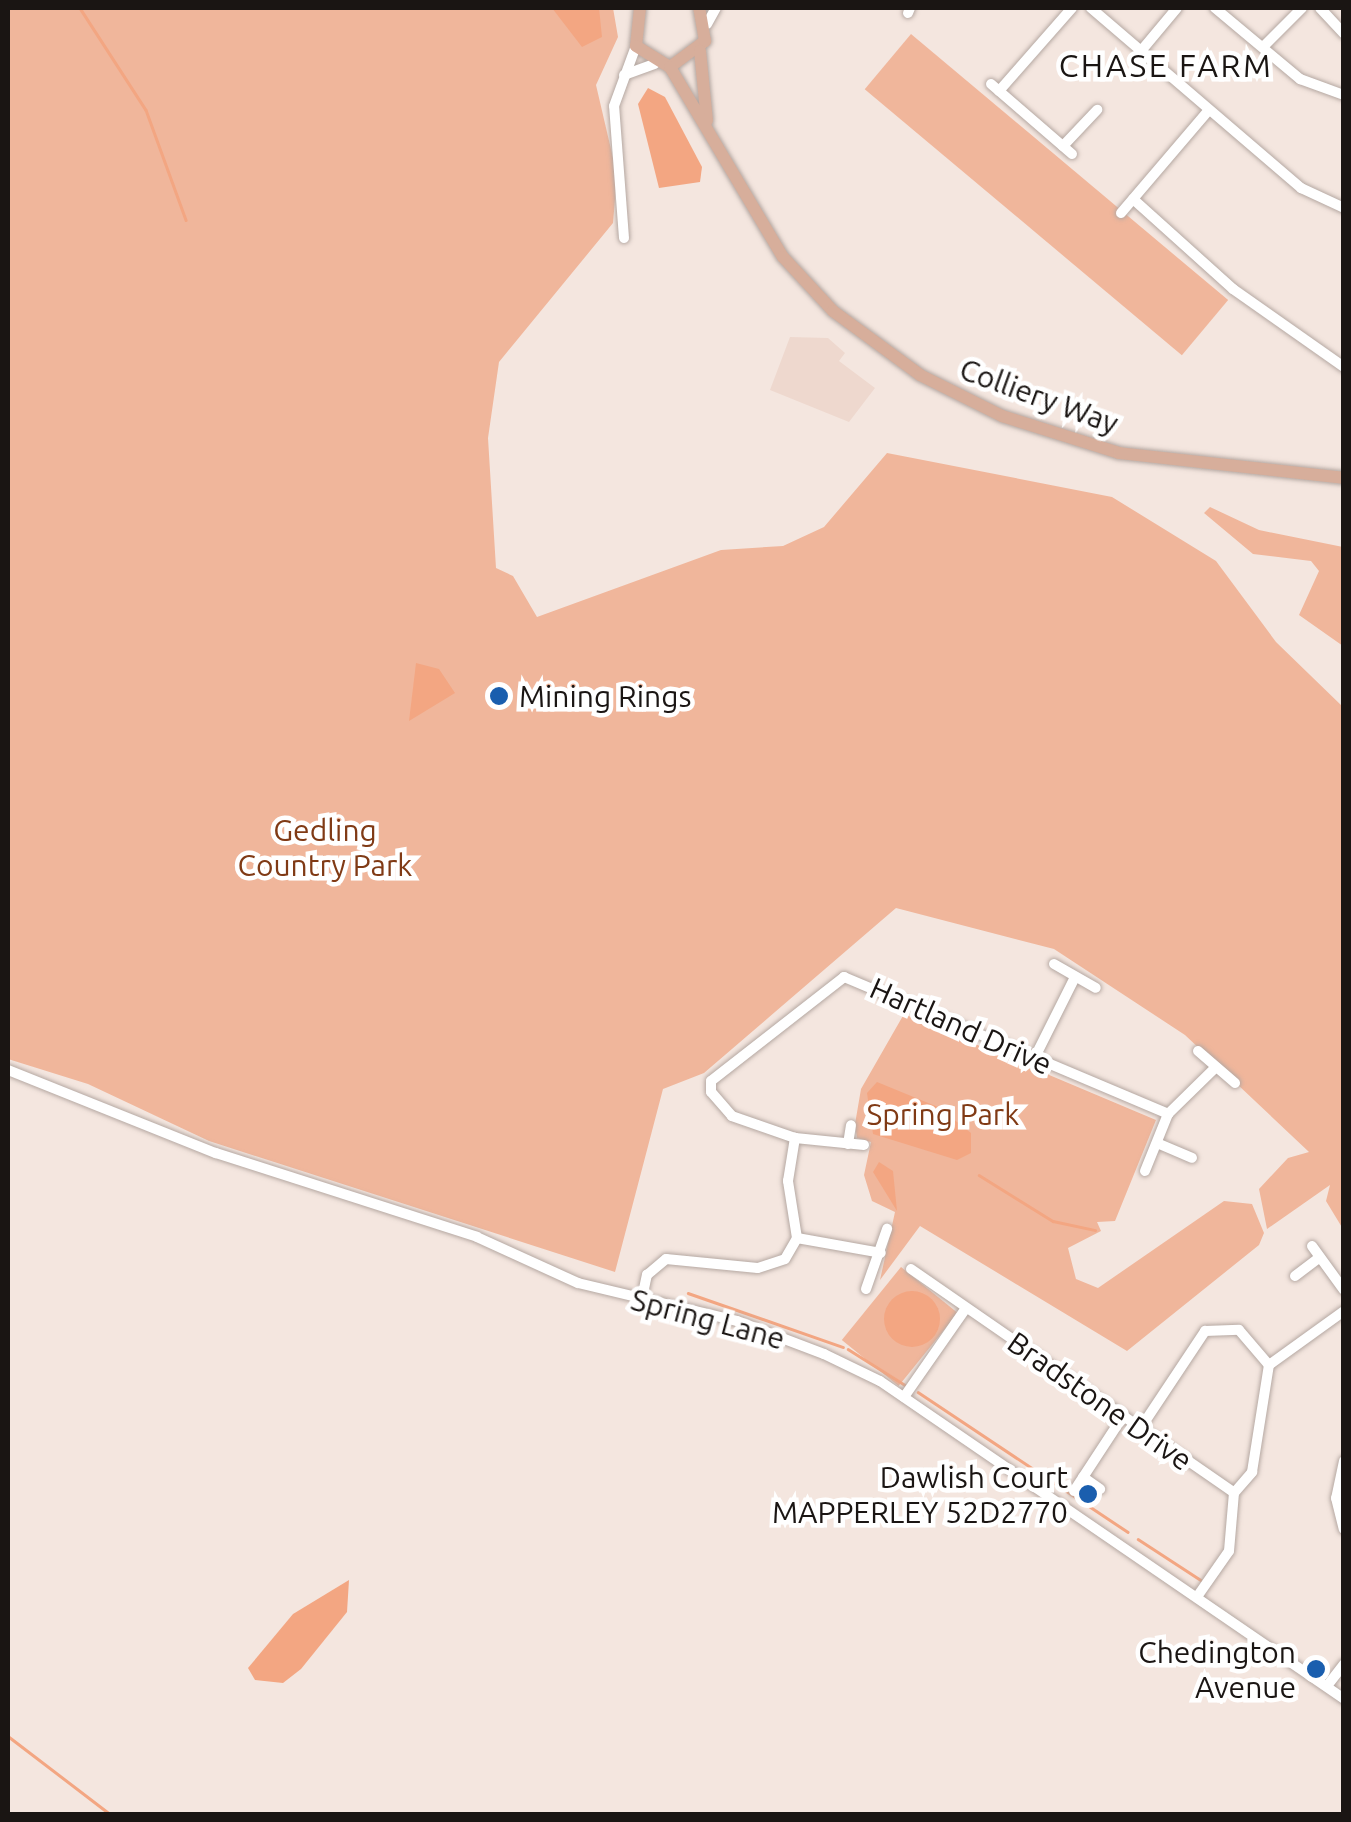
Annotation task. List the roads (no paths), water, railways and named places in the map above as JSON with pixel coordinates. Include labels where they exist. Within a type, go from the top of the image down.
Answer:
[{"type":"main road","points":[[699,8],[706,24]]},
{"type":"main road","points":[[638,10],[636,46],[655,64],[670,67],[700,51]]},
{"type":"main road","name":"Colliery Way","points":[[706,24],[700,51],[710,139]]},
{"type":"main road","name":"Colliery Way","points":[[670,67],[710,139],[808,284],[888,355],[954,394],[1119,453],[1344,478]]},
{"type":"street","points":[[706,24],[716,8]]},
{"type":"street","points":[[1072,8],[995,88],[1068,150],[1096,110]]},
{"type":"street","points":[[1091,8],[1301,188],[1344,208]]},
{"type":"street","points":[[1141,51],[1177,8]]},
{"type":"street","points":[[1215,8],[1300,78],[1344,95]]},
{"type":"street","points":[[1264,46],[1302,8]]},
{"type":"street","points":[[1320,8],[1344,34]]},
{"type":"street","points":[[624,238],[614,106],[636,46]]},
{"type":"street","points":[[623,76],[655,64]]},
{"type":"street","points":[[1121,213],[1209,110]]},
{"type":"street","points":[[1133,199],[1233,288],[1344,366]]},
{"type":"street","points":[[1054,964],[1096,988]]},
{"type":"street","name":"Hartland Drive","points":[[795,1138],[732,1116],[716,1105],[712,1081],[844,977],[1168,1114]]},
{"type":"street","points":[[1034,1058],[1075,977]]},
{"type":"street","points":[[1198,1050],[1235,1083]]},
{"type":"street","points":[[1145,1172],[1168,1114],[1216,1066]]},
{"type":"street","name":"Spring Lane","points":[[8,1070],[231,1158],[446,1226],[578,1283],[766,1331],[904,1398],[1199,1594],[1344,1699]]},
{"type":"street","points":[[848,1144],[851,1125]]},
{"type":"street","points":[[797,1238],[788,1181],[795,1138],[864,1145]]},
{"type":"street","points":[[1157,1143],[1192,1158]]},
{"type":"street","points":[[866,1289],[887,1229]]},
{"type":"street","points":[[642,1298],[660,1261],[769,1268],[797,1238]]},
{"type":"street","points":[[797,1238],[881,1253]]},
{"type":"street","points":[[1312,1246],[1344,1290]]},
{"type":"street","points":[[1295,1276],[1320,1257]]},
{"type":"street","name":"Bradstone Drive","points":[[911,1270],[1234,1493]]},
{"type":"street","points":[[904,1398],[966,1308]]},
{"type":"street","points":[[1199,1594],[1229,1551],[1234,1493],[1252,1472],[1269,1365],[1344,1311]]},
{"type":"street","points":[[1140,1429],[1205,1331],[1239,1330],[1269,1365]]},
{"type":"street","points":[[1074,1491],[1122,1416]]},
{"type":"street","points":[[1344,1462],[1336,1498],[1344,1529]]},
{"type":"street","points":[[1083,1477],[1100,1489]]},
{"type":"street","points":[[1327,1686],[1344,1664]]},
{"type":"waterway","points":[[80,8],[146,110],[186,220]]},
{"type":"waterway","points":[[979,1175],[1053,1221],[1095,1230]]},
{"type":"waterway","points":[[688,1293],[843,1347]]},
{"type":"waterway","points":[[848,1349],[905,1385]]},
{"type":"waterway","points":[[918,1392],[1128,1532]]},
{"type":"waterway","points":[[1138,1539],[1201,1580]]},
{"type":"waterway","points":[[8,1736],[110,1814]]},
{"type":"place","name":"Mining Rings","points":[[499,696]]},
{"type":"place","name":"Dawlish Court MAPPERLEY 52D2770","points":[[1088,1494]]},
{"type":"place","name":"Chedington Avenue","points":[[1316,1669]]},
{"type":"district","name":"CHASE FARM","points":[[1166,65]]},
{"type":"park label","name":"Gedling Country Park","points":[[325,847]]},
{"type":"park label","name":"Spring Park","points":[[943,1114]]}]
